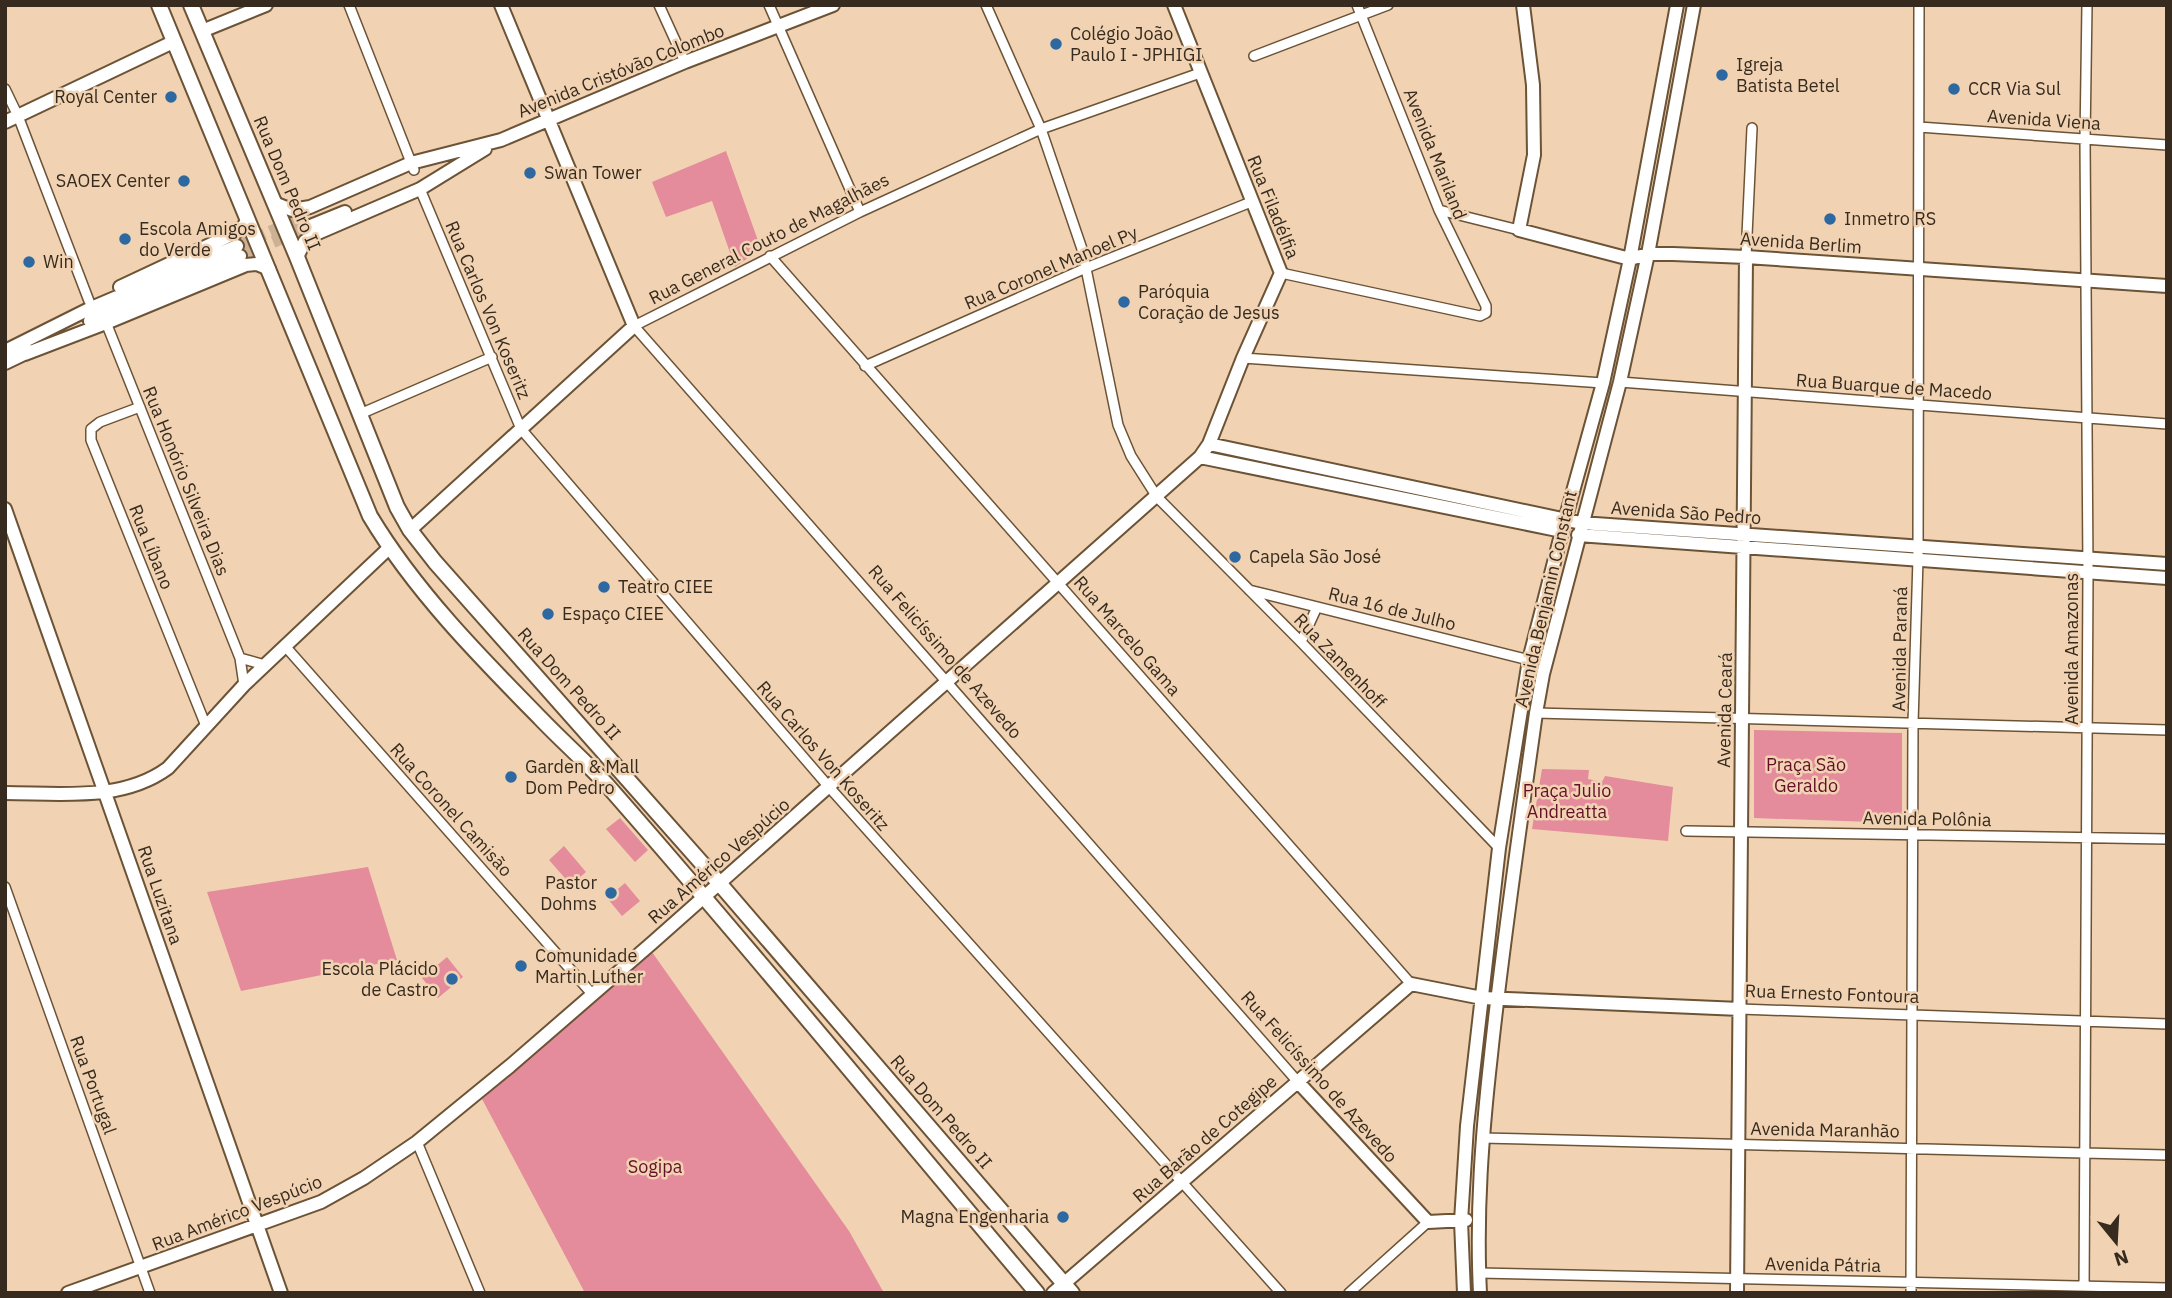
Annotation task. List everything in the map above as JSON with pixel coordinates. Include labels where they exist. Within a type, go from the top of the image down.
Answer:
[{"type":"main road","points":[[159,5],[370,516],[389,548],[458,631],[598,775],[705,896],[795,1007],[1037,1293]]},
{"type":"main road","name":"Rua Dom Pedro II","points":[[191,5],[297,257],[397,507],[410,530],[435,562],[719,884],[1063,1290]]},
{"type":"street","points":[[202,31],[266,5]]},
{"type":"street","points":[[349,5],[412,167]]},
{"type":"street","name":"Rua Felicíssimo de Azevedo","points":[[501,5],[634,326],[1298,1082],[1428,1222]]},
{"type":"street","points":[[659,5],[685,62]]},
{"type":"street","points":[[769,5],[860,212]]},
{"type":"street","name":"Avenida Cristóvão Colombo","points":[[297,257],[306,241],[318,233],[419,189],[459,158],[685,62],[833,5]]},
{"type":"street","name":"Rua Zamenhoff","points":[[986,5],[1041,129],[1082,249],[1118,425],[1131,456],[1157,497],[1499,848]]},
{"type":"street","name":"Rua Filadélfia","points":[[1174,5],[1281,272],[1209,444],[1200,457]]},
{"type":"street","name":"Avenida Mariland","points":[[1281,272],[1480,316],[1486,313],[1486,306],[1439,210],[1357,5]]},
{"type":"street","points":[[1254,56],[1388,5]]},
{"type":"street","points":[[1519,230],[1534,155],[1533,85],[1523,5]]},
{"type":"street","name":"Avenida Benjamin Constant","points":[[1464,1293],[1461,1220],[1467,1126],[1499,848],[1529,660],[1603,383],[1630,258],[1677,5]]},
{"type":"street","name":"Avenida Benjamin Constant","points":[[1480,1293],[1477,1220],[1482,1138],[1497,999],[1542,674],[1619,382],[1648,254],[1694,5]]},
{"type":"street","name":"Avenida Paraná","points":[[1910,1293],[1913,723],[1918,553],[1919,5]]},
{"type":"street","name":"Avenida Amazonas","points":[[2084,1289],[2088,565],[2085,139],[2087,5]]},
{"type":"street","points":[[5,122],[173,42]]},
{"type":"street","name":"Rua General Couto de Magalhães","points":[[410,530],[634,326],[860,212],[1041,129],[1200,73]]},
{"type":"street","points":[[5,89],[18,116],[90,304]]},
{"type":"street","name":"Avenida Viena","points":[[1919,127],[2167,145]]},
{"type":"street","name":"Avenida Ceará","points":[[1737,1293],[1746,257],[1752,128]]},
{"type":"street","points":[[412,167],[306,222],[459,158]]},
{"type":"street","points":[[274,203],[292,210],[310,207],[412,167],[459,158]]},
{"type":"street","name":"Rua Carlos Von Koseritz","points":[[419,189],[521,429],[829,787],[1281,1293]]},
{"type":"street","name":"Rua Coronel Manoel Py","points":[[865,366],[1086,268],[1251,202]]},
{"type":"street","name":"Avenida Berlim","points":[[1439,210],[1630,258],[1648,254],[1746,257],[2167,286]]},
{"type":"street","points":[[5,351],[90,304],[235,233],[247,220]]},
{"type":"street","points":[[5,363],[104,319],[239,251],[90,304]]},
{"type":"street","name":"Rua Marcelo Gama","points":[[770,256],[1410,984]]},
{"type":"street","points":[[104,319],[246,265],[257,264],[269,269]]},
{"type":"street","name":"Rua Honório Silveira Dias","points":[[104,319],[240,658],[244,685]]},
{"type":"street","points":[[360,414],[492,357]]},
{"type":"street","points":[[1243,358],[1603,383]]},
{"type":"street","name":"Rua Buarque de Macedo","points":[[1619,382],[2167,424]]},
{"type":"street","name":"Rua Líbano","points":[[140,407],[100,422],[91,429],[91,440],[206,726]]},
{"type":"street","name":"Avenida São Pedro","points":[[1209,444],[1369,478],[1414,494],[1579,529],[2088,565],[2167,564]]},
{"type":"street","name":"Rua Américo Vespúcio","points":[[68,1293],[321,1202],[365,1178],[417,1142],[593,995],[1200,457]]},
{"type":"street","name":"Avenida São Pedro","points":[[1200,457],[1366,491],[1414,494]]},
{"type":"street","points":[[1267,471],[1270,457]]},
{"type":"street","points":[[1314,481],[1318,467]]},
{"type":"street","points":[[1366,491],[1369,478]]},
{"type":"street","name":"Rua Luzitana","points":[[5,509],[281,1293]]},
{"type":"street","points":[[5,793],[105,793],[155,778],[168,768],[244,685],[389,548]]},
{"type":"street","name":"Avenida São Pedro","points":[[2088,565],[2167,578]]},
{"type":"street","name":"Rua 16 de Julho","points":[[1248,589],[1529,660]]},
{"type":"street","points":[[1301,642],[1317,607]]},
{"type":"street","name":"Rua Coronel Camisão","points":[[285,646],[593,995]]},
{"type":"street","points":[[240,658],[265,665]]},
{"type":"street","points":[[1536,713],[2167,730]]},
{"type":"street","name":"Avenida Polônia","points":[[1686,831],[2167,839]]},
{"type":"street","name":"Rua Portugal","points":[[5,887],[150,1293]]},
{"type":"street","points":[[1410,984],[1482,998]]},
{"type":"street","name":"Rua Barão de Cotegipe","points":[[1063,1290],[1182,1182],[1410,984]]},
{"type":"street","name":"Rua Ernesto Fontoura","points":[[1482,998],[2167,1024]]},
{"type":"street","name":"Avenida Maranhão","points":[[1482,1138],[1911,1147],[2167,1156]]},
{"type":"street","points":[[417,1142],[480,1293]]},
{"type":"street","points":[[1349,1293],[1428,1222],[1477,1220]]},
{"type":"street","name":"Avenida Pátria","points":[[1479,1273],[1910,1282],[2084,1289],[2167,1287]]},
{"type":"green space","points":[[726,151],[761,249],[735,267],[712,201],[666,217],[652,182]]},
{"type":"green space","name":"Praça São Geraldo","points":[[1754,730],[1902,733],[1902,823],[1754,818]]},
{"type":"green space","name":"Praça Julio Andreatta","points":[[1542,769],[1589,770],[1588,779],[1602,782],[1605,776],[1673,787],[1668,841],[1532,829]]},
{"type":"green space","points":[[620,818],[648,850],[635,862],[606,829]]},
{"type":"green space","points":[[564,846],[586,872],[571,885],[549,860]]},
{"type":"green space","points":[[368,867],[397,960],[241,991],[207,892]]},
{"type":"green space","points":[[625,883],[640,901],[622,916],[607,898]]},
{"type":"green space","name":"Sogipa","points":[[652,952],[849,1231],[884,1293],[585,1293],[482,1099]]},
{"type":"green space","points":[[447,957],[463,977],[438,998],[422,978]]},
{"type":"tunnel","points":[[237,246],[304,217]]},
{"type":"tunnel","points":[[240,256],[308,227]]},
{"type":"place","name":"Colégio João Paulo I - JPHIGI","points":[[1056,44]]},
{"type":"place","name":"Igreja Batista Betel","points":[[1722,75]]},
{"type":"place","name":"CCR Via Sul","points":[[1954,89]]},
{"type":"place","name":"Royal Center","points":[[171,97]]},
{"type":"place","name":"Swan Tower","points":[[530,173]]},
{"type":"place","name":"SAOEX Center","points":[[184,181]]},
{"type":"place","name":"Inmetro RS","points":[[1830,219]]},
{"type":"place","name":"Escola Amigos do Verde","points":[[125,239]]},
{"type":"place","name":"Win","points":[[29,262]]},
{"type":"place","name":"Paróquia Coração de Jesus","points":[[1124,302]]},
{"type":"place","name":"Capela São José","points":[[1235,557]]},
{"type":"place","name":"Teatro CIEE","points":[[604,587]]},
{"type":"place","name":"Espaço CIEE","points":[[548,614]]},
{"type":"place","name":"Garden & Mall Dom Pedro","points":[[511,777]]},
{"type":"place","name":"Pastor Dohms","points":[[611,893]]},
{"type":"place","name":"Comunidade Martin Luther","points":[[521,966]]},
{"type":"place","name":"Escola Plácido de Castro","points":[[452,979]]},
{"type":"place","name":"Magna Engenharia","points":[[1063,1217]]}]
